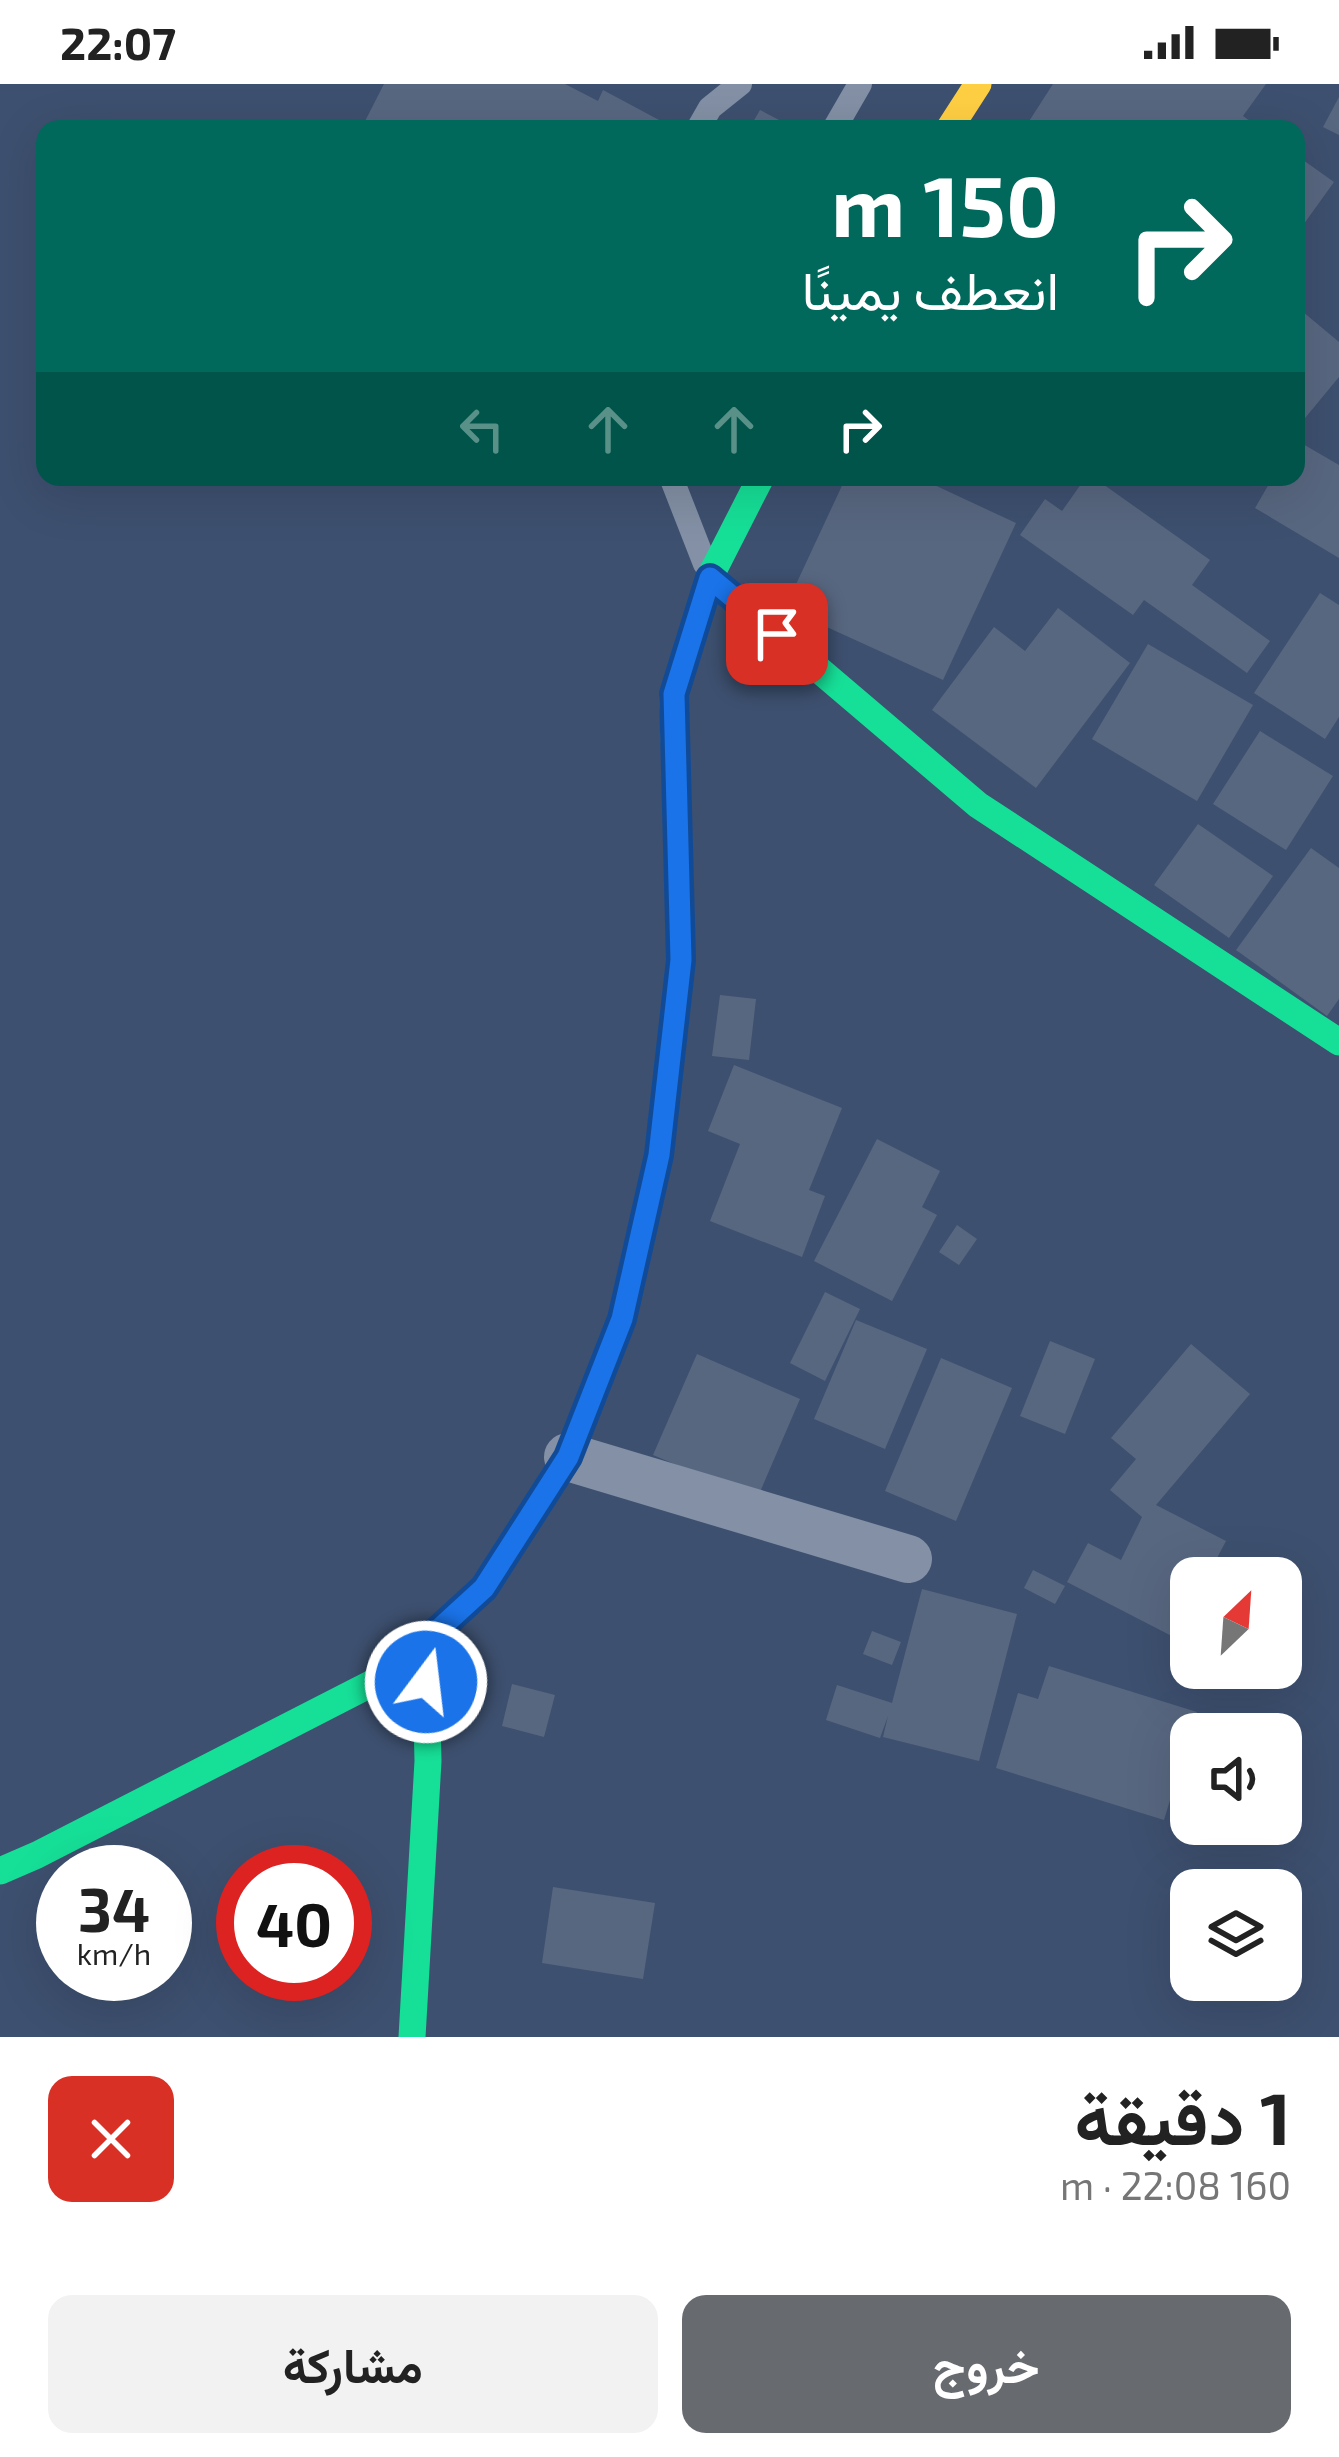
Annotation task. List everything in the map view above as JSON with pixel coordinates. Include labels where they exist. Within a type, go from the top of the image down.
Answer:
[{"type":"main road","points":[[955,120],[978,84]]},
{"type":"main road","points":[[0,1871],[392,1673],[484,1588],[568,1457],[622,1319],[659,1155],[681,960],[674,694],[710,578],[756,486]]},
{"type":"main road","points":[[710,578],[979,805],[1338,1040]]},
{"type":"main road","points":[[412,2037],[428,1762],[425,1642]]},
{"type":"street","points":[[568,1457],[908,1558]]},
{"type":"lane","points":[[703,120],[710,108],[740,84]]},
{"type":"lane","points":[[839,120],[860,84]]},
{"type":"lane","points":[[674,486],[710,578]]},
{"type":"building","points":[[384,84],[565,84],[598,101],[603,90],[659,120],[366,120]]},
{"type":"building","points":[[1053,84],[1266,84],[1243,116],[1249,120],[1030,120]]},
{"type":"building","points":[[1339,97],[1339,135],[1323,127]]},
{"type":"building","points":[[760,110],[779,120],[754,120]]},
{"type":"building","points":[[1305,161],[1334,182],[1305,222]]},
{"type":"building","points":[[1305,314],[1339,342],[1339,377],[1305,418]]},
{"type":"building","points":[[1305,445],[1339,465],[1339,558],[1255,508],[1268,486],[1305,486]]},
{"type":"building","points":[[842,486],[937,486],[1016,523],[943,680],[785,608]]},
{"type":"building","points":[[1080,486],[1106,486],[1210,560],[1192,585],[1270,641],[1247,673],[1144,600],[1133,615],[1020,535],[1045,499],[1062,511]]},
{"type":"building","points":[[1320,593],[1339,605],[1339,717],[1325,739],[1254,693]]},
{"type":"building","points":[[1058,608],[1130,663],[1036,788],[932,710],[994,627],[1025,651]]},
{"type":"building","points":[[1148,644],[1253,705],[1197,801],[1092,739]]},
{"type":"building","points":[[1260,731],[1333,776],[1286,850],[1213,804]]},
{"type":"building","points":[[1198,824],[1273,876],[1229,938],[1154,885]]},
{"type":"building","points":[[1311,848],[1339,868],[1339,999],[1327,1016],[1236,950]]},
{"type":"building","points":[[720,995],[756,999],[749,1060],[712,1056]]},
{"type":"building","points":[[734,1065],[842,1108],[809,1190],[825,1196],[802,1257],[710,1221],[740,1144],[708,1131]]},
{"type":"building","points":[[877,1139],[940,1171],[922,1207],[937,1215],[892,1301],[814,1261]]},
{"type":"building","points":[[957,1225],[977,1239],[959,1265],[939,1252]]},
{"type":"building","points":[[825,1292],[860,1309],[825,1381],[790,1363]]},
{"type":"building","points":[[856,1320],[927,1349],[885,1449],[814,1419]]},
{"type":"building","points":[[1050,1341],[1095,1359],[1065,1434],[1020,1416]]},
{"type":"building","points":[[1191,1344],[1250,1394],[1156,1505],[1226,1541],[1218,1557],[1170,1557],[1170,1635],[1067,1582],[1088,1543],[1121,1560],[1142,1517],[1110,1490],[1136,1459],[1111,1438]]},
{"type":"building","points":[[697,1354],[800,1399],[757,1499],[653,1455]]},
{"type":"building","points":[[941,1358],[1012,1388],[956,1521],[885,1491]]},
{"type":"building","points":[[1033,1570],[1065,1586],[1055,1604],[1024,1588]]},
{"type":"building","points":[[922,1589],[1017,1614],[979,1761],[883,1737],[888,1716],[880,1738],[826,1720],[837,1685],[892,1703]]},
{"type":"building","points":[[872,1631],[901,1642],[892,1665],[863,1654]]},
{"type":"building","points":[[1049,1666],[1197,1712],[1170,1713],[1170,1800],[1164,1820],[996,1768],[1018,1693],[1038,1699]]},
{"type":"building","points":[[512,1684],[555,1695],[544,1737],[502,1726]]},
{"type":"building","points":[[553,1887],[655,1903],[643,1979],[542,1963]]},
{"type":"traffic: fast","points":[[677,684],[710,577],[756,486]]},
{"type":"traffic: fast","points":[[710,577],[978,805],[1339,1042]]},
{"type":"traffic: fast","points":[[0,1871],[392,1673],[484,1588],[568,1457],[622,1319],[659,1155],[666,1097]]},
{"type":"traffic: fast","points":[[412,2037],[428,1761],[425,1642]]},
{"type":"traffic: slow","points":[[955,120],[978,84]]},
{"type":"traffic: slow","points":[[666,1097],[681,960],[673,695],[677,684]]},
{"type":"route","points":[[426,1682],[425,1642],[484,1588],[568,1457],[622,1319],[659,1155],[681,960],[674,694],[710,578],[777,634]]}]
